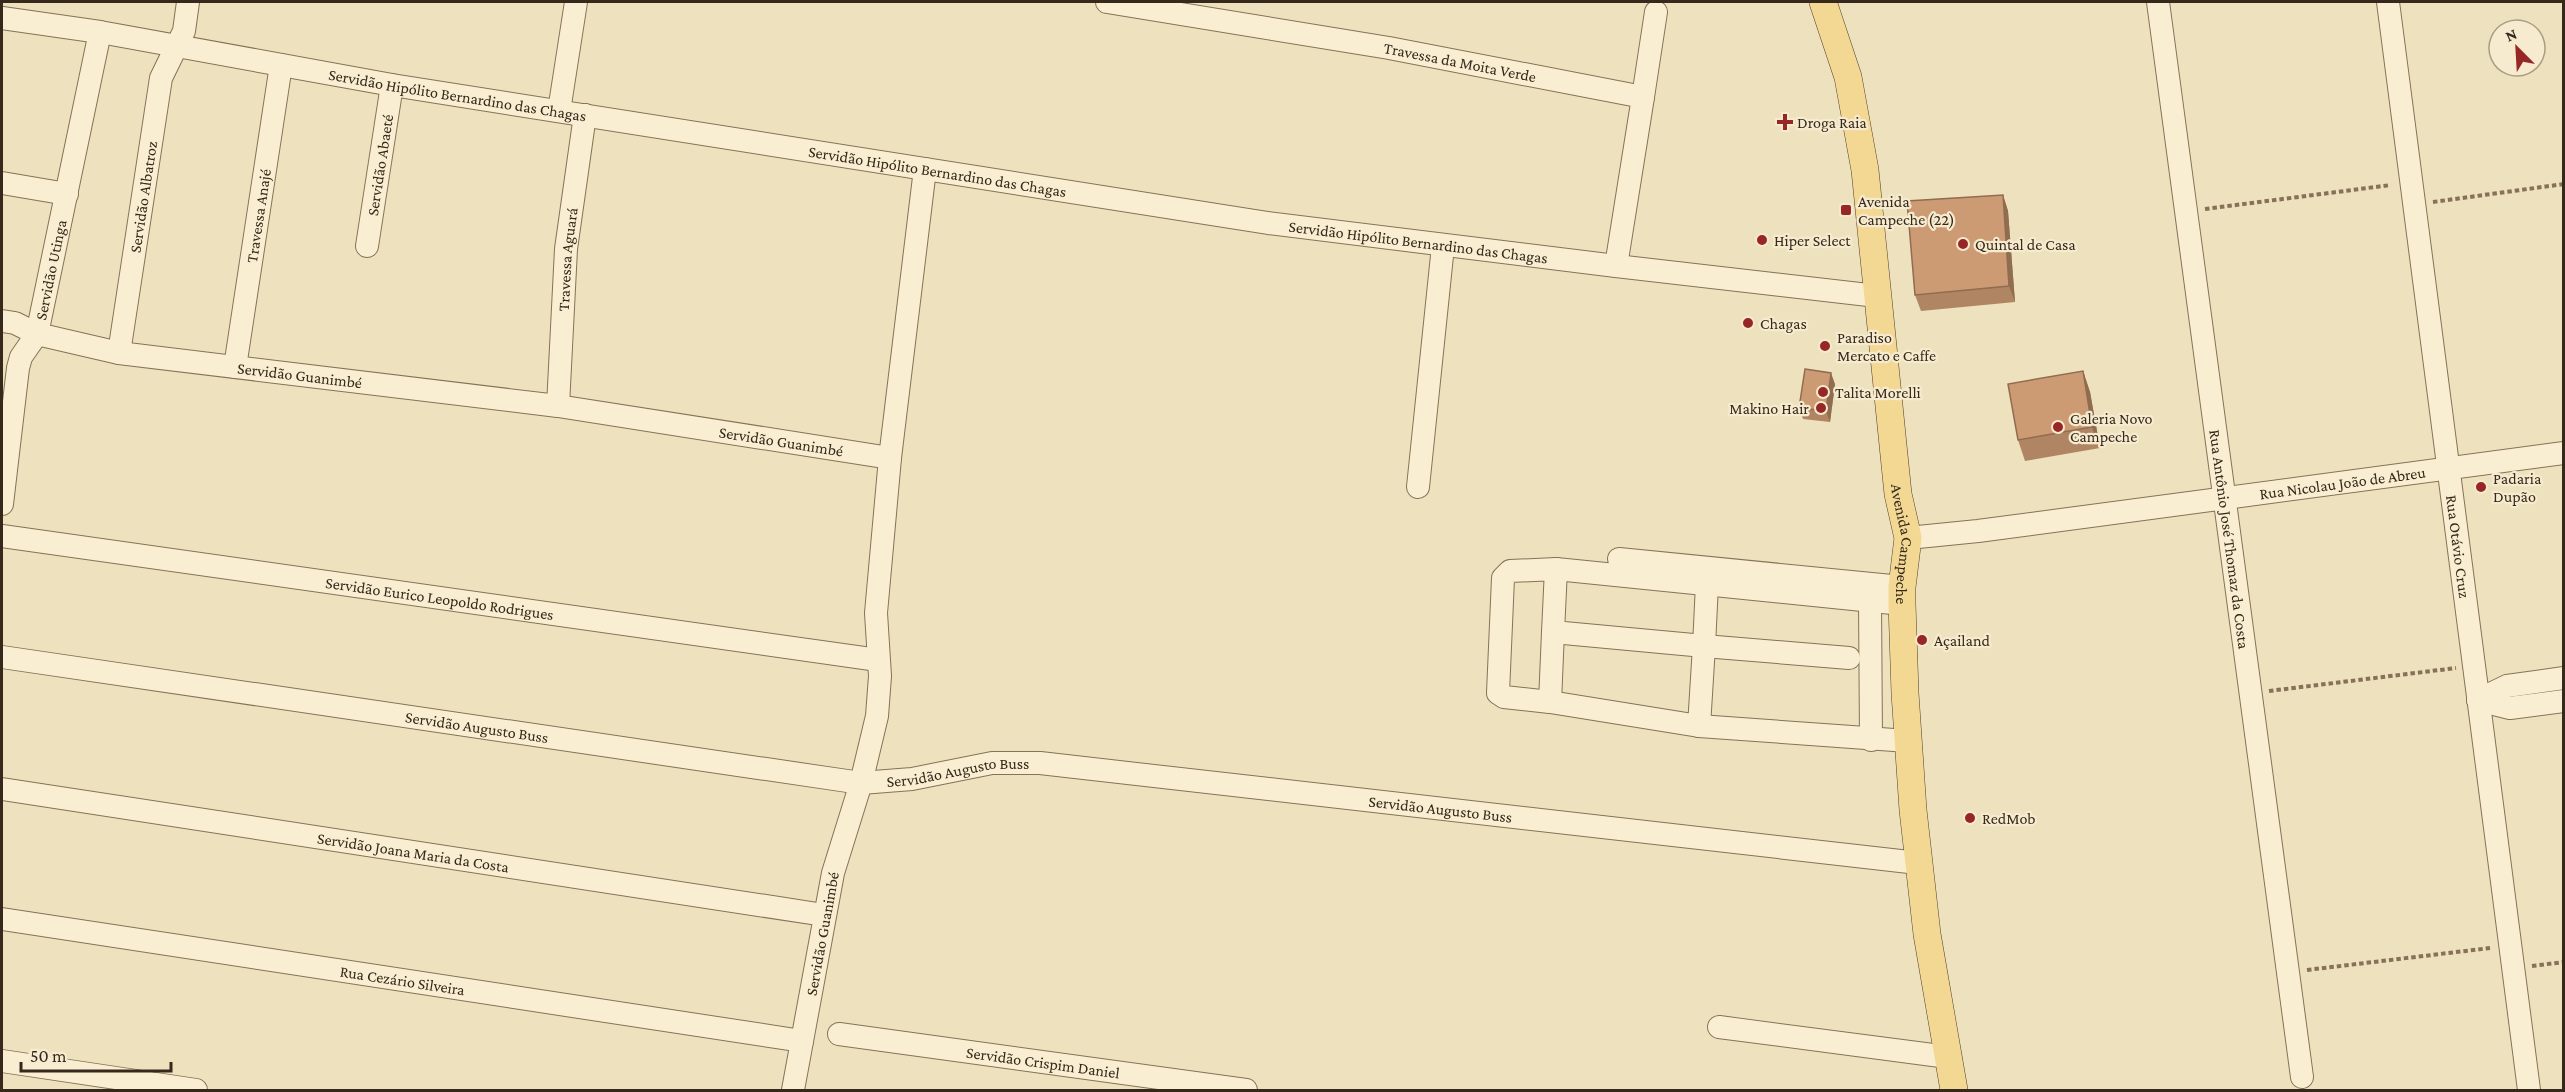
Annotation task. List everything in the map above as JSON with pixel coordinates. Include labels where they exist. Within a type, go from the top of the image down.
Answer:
[{"type":"main road","name":"Avenida Campeche","points":[[1823,2],[1840,49],[1855,112],[1865,170],[1898,494],[1908,538],[1902,596],[1905,693],[1918,863],[1927,934],[1954,1090]]},
{"type":"street","name":"Servidão Albatroz","points":[[119,353],[160,78],[184,31],[188,2]]},
{"type":"street","points":[[559,111],[576,2]]},
{"type":"street","name":"Travessa da Moita Verde","points":[[1107,2],[1389,48],[1643,97]]},
{"type":"street","name":"Rua Antônio José Thomaz da Costa","points":[[2158,2],[2302,1077]]},
{"type":"street","name":"Rua Otávio Cruz","points":[[2388,2],[2529,1090]]},
{"type":"street","points":[[1616,267],[1656,12]]},
{"type":"street","name":"Servidão Hipólito Bernardino das Chagas","points":[[2,18],[176,46],[392,85],[1268,223],[1616,267],[1877,296]]},
{"type":"street","name":"Servidão Utinga","points":[[2,504],[18,368],[21,357],[37,334],[100,33]]},
{"type":"street","name":"Travessa Anajé","points":[[235,367],[281,65]]},
{"type":"street","name":"Servidão Abaeté","points":[[367,246],[392,85]]},
{"type":"street","name":"Travessa Aguará","points":[[558,406],[566,249],[585,115]]},
{"type":"street","points":[[890,458],[925,169]]},
{"type":"street","points":[[2,183],[67,194]]},
{"type":"street","points":[[1418,487],[1443,246]]},
{"type":"street","name":"Servidão Guanimbé","points":[[2,321],[15,323],[37,334],[119,353],[558,406],[890,458],[876,614],[880,676],[877,716],[861,783],[832,873],[793,1090]]},
{"type":"street","name":"Rua Nicolau João de Abreu","points":[[1908,538],[1978,531],[2564,453]]},
{"type":"street","name":"Servidão Eurico Leopoldo Rodrigues","points":[[2,536],[878,660]]},
{"type":"street","points":[[1619,559],[1902,596]]},
{"type":"street","points":[[1902,596],[1870,601],[1556,569],[1510,572],[1503,578],[1498,693],[1504,697],[1550,702],[1699,726],[1908,741]]},
{"type":"street","points":[[1550,702],[1556,569]]},
{"type":"street","points":[[1699,726],[1707,584]]},
{"type":"street","points":[[1870,601],[1871,740]]},
{"type":"street","points":[[1553,632],[1848,658]]},
{"type":"street","name":"Servidão Augusto Buss","points":[[2,657],[861,783],[912,779],[992,763],[1040,763],[1918,863]]},
{"type":"street","points":[[2478,700],[2507,686],[2564,678]]},
{"type":"street","points":[[1870,691],[1905,693]]},
{"type":"street","points":[[2478,700],[2510,708],[2564,701]]},
{"type":"street","name":"Servidão Joana Maria da Costa","points":[[2,789],[824,915]]},
{"type":"street","name":"Rua Cezário Silveira","points":[[2,919],[802,1041]]},
{"type":"street","points":[[1719,1027],[1948,1058]]},
{"type":"street","name":"Servidão Crispim Daniel","points":[[839,1034],[1246,1090]]},
{"type":"street","points":[[2,1061],[196,1090]]},
{"type":"path","points":[[2187,211],[2411,182]]},
{"type":"path","points":[[2414,205],[2564,184]]},
{"type":"path","points":[[2251,694],[2474,666]]},
{"type":"path","points":[[2288,972],[2510,945]]},
{"type":"path","points":[[2513,968],[2564,962]]},
{"type":"building","name":"Quintal de Casa","points":[[2003,195],[2009,286],[1915,295],[1907,201]]},
{"type":"building","points":[[1805,369],[1831,373],[1826,411],[1799,408]]},
{"type":"building","points":[[2083,371],[2092,427],[2018,440],[2008,384]]},
{"type":"place","name":"Droga Raia","points":[[1785,122]]},
{"type":"place","name":"Avenida Campeche (22)","points":[[1846,210]]},
{"type":"place","name":"Hiper Select","points":[[1762,240]]},
{"type":"place","name":"Quintal de Casa","points":[[1963,244]]},
{"type":"place","name":"Chagas","points":[[1748,323]]},
{"type":"place","name":"Paradiso Mercato e Caffe","points":[[1825,346]]},
{"type":"place","name":"Talita Morelli","points":[[1823,392]]},
{"type":"place","name":"Makino Hair","points":[[1821,408]]},
{"type":"place","name":"Galeria Novo Campeche","points":[[2058,427]]},
{"type":"place","name":"Padaria Dupão","points":[[2481,487]]},
{"type":"place","name":"Açailand","points":[[1922,640]]},
{"type":"place","name":"RedMob","points":[[1970,818]]}]
